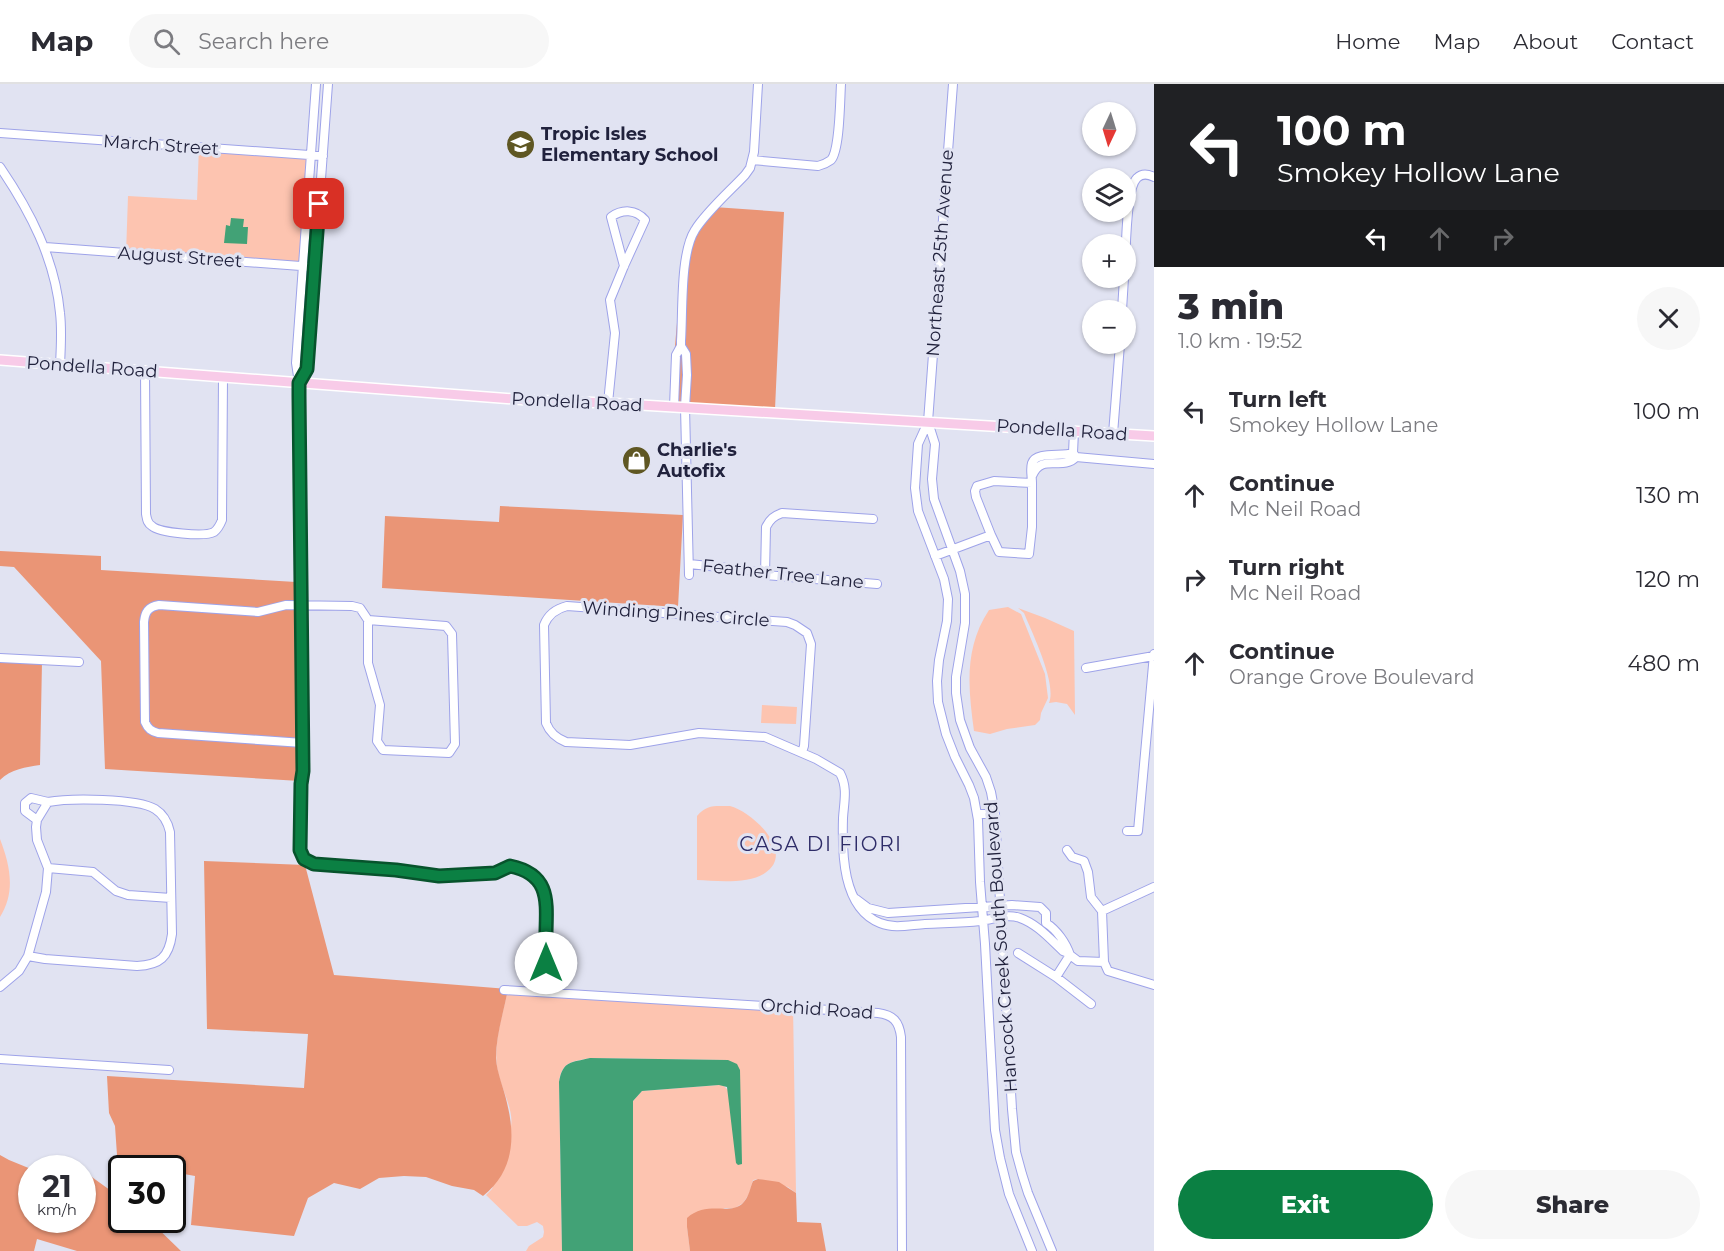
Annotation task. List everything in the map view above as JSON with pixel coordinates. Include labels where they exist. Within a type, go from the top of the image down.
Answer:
[{"type":"main road","name":"Pondella Road","points":[[0,360],[527,400],[685,407],[1154,436]]},
{"type":"street","points":[[316,84],[296,363],[299,383],[303,743],[300,850],[304,859],[314,864],[408,871],[431,875],[495,873],[510,866],[536,877],[545,895],[546,963],[550,992]]},
{"type":"street","points":[[299,383],[307,369],[328,84]]},
{"type":"street","points":[[674,407],[676,355],[681,346],[686,254],[690,238],[699,224],[745,175],[752,160],[758,84]]},
{"type":"street","points":[[752,160],[818,166],[831,160],[836,147],[842,84]]},
{"type":"street","name":"Northeast 25th Avenue","points":[[928,422],[953,84]]},
{"type":"street","name":"March Street","points":[[0,133],[323,156]]},
{"type":"street","points":[[0,167],[22,201],[45,247],[61,313],[60,364]]},
{"type":"street","points":[[1127,234],[1132,184],[1138,176],[1146,174],[1154,177]]},
{"type":"street","points":[[608,403],[615,333],[610,300],[645,220],[640,214],[632,212],[618,212],[611,218],[624,266]]},
{"type":"street","name":"August Street","points":[[45,247],[314,267]]},
{"type":"street","points":[[300,312],[311,312]]},
{"type":"street","points":[[681,346],[686,354],[687,365],[685,407],[688,575]]},
{"type":"street","points":[[1113,434],[1119,354]]},
{"type":"street","points":[[145,371],[147,522],[153,528],[176,532],[206,534],[220,527],[222,520],[223,377]]},
{"type":"street","name":"Hancock Creek South Boulevard","points":[[928,422],[935,444],[934,499],[960,571],[965,594],[966,615],[956,667],[956,693],[963,729],[970,748],[986,777],[995,814],[1016,1152],[1028,1193],[1052,1251]]},
{"type":"street","name":"Hancock Creek South Boulevard","points":[[928,422],[918,444],[915,488],[918,511],[944,579],[948,598],[947,621],[939,660],[938,702],[946,734],[969,785],[977,814],[995,1130],[1009,1194],[1032,1251]]},
{"type":"street","points":[[1074,431],[1074,455]]},
{"type":"street","points":[[1032,480],[994,481],[977,486],[975,490],[999,552],[1029,554],[1032,527],[1032,480],[1031,466],[1037,457],[1074,455],[1154,464]]},
{"type":"street","points":[[765,575],[766,527],[775,515],[782,513],[873,519]]},
{"type":"street","points":[[935,556],[991,535]]},
{"type":"street","name":"Feather Tree Lane","points":[[689,564],[749,570],[765,575],[877,584]]},
{"type":"street","points":[[303,743],[158,733],[147,728],[145,723],[144,622],[147,611],[159,605],[258,612],[279,606],[300,605],[360,608],[368,620],[368,663],[380,705],[377,741],[383,750],[449,753],[455,744],[452,634],[446,626],[368,620]]},
{"type":"street","name":"Winding Pines Circle","points":[[802,753],[811,644],[807,633],[795,625],[758,619],[567,606],[559,608],[547,620],[544,626],[546,723],[558,739],[566,742],[622,746],[707,733],[765,737],[835,770],[843,779],[846,789],[843,822],[846,872],[852,893],[861,910],[875,921],[889,926],[904,927],[982,921],[1001,917]]},
{"type":"street","points":[[1086,668],[1154,655],[1138,831],[1127,831]]},
{"type":"street","points":[[0,658],[79,662]]},
{"type":"street","points":[[28,956],[147,966],[159,961],[166,954],[171,945],[172,934],[170,832],[168,825],[156,810],[147,805],[116,802],[67,799],[48,802],[31,798],[25,803],[25,811],[37,820]]},
{"type":"street","points":[[0,987],[19,971],[28,956],[46,892],[48,868],[38,840],[37,820],[48,802]]},
{"type":"street","points":[[977,814],[995,814]]},
{"type":"street","points":[[1067,850],[1072,857],[1084,861],[1088,872],[1091,897],[1102,911],[1104,962],[1108,971],[1154,985]]},
{"type":"street","points":[[48,868],[93,872],[116,891],[128,895],[171,898]]},
{"type":"street","points":[[1102,911],[1154,887]]},
{"type":"street","points":[[852,893],[867,908],[888,913],[1012,905],[1040,908],[1046,913],[1046,923],[1052,927],[1068,948],[1069,954],[1056,977]]},
{"type":"street","points":[[1001,917],[1018,917],[1037,927],[1063,951],[1078,961],[1104,962]]},
{"type":"street","points":[[1018,953],[1056,977],[1091,1004]]},
{"type":"street","name":"Orchid Road","points":[[504,990],[878,1013],[895,1018],[901,1037],[902,1251]]},
{"type":"street","points":[[0,1059],[169,1070]]},
{"type":"shaded area","points":[[199,146],[308,153],[300,264],[126,254],[128,196],[197,200]]},
{"type":"shaded area","points":[[714,207],[784,212],[775,409],[670,403],[686,243]]},
{"type":"shaded area","points":[[231,218],[244,219],[243,227],[248,227],[247,244],[224,243],[226,225],[230,226]]},
{"type":"shaded area","points":[[500,506],[683,515],[678,607],[382,588],[385,516],[499,522]]},
{"type":"shaded area","points":[[0,551],[101,556],[101,570],[296,582],[300,781],[105,769],[101,661],[14,567],[0,566]]},
{"type":"shaded area","points":[[1008,607],[1021,614],[1045,674],[1048,698],[1040,720],[1035,725],[990,734],[974,731],[970,699],[970,668],[975,639],[989,610]]},
{"type":"shaded area","points":[[1018,608],[1074,631],[1075,715],[1067,704],[1049,703],[1050,683],[1043,658],[1024,613]]},
{"type":"shaded area","points":[[0,659],[42,662],[40,765],[14,771],[0,780]]},
{"type":"shaded area","points":[[762,705],[797,707],[796,724],[761,723]]},
{"type":"shaded area","points":[[730,806],[750,816],[768,834],[776,855],[773,865],[765,873],[750,879],[697,880],[697,816],[708,808]]},
{"type":"shaded area","points":[[0,839],[9,869],[10,888],[0,917]]},
{"type":"shaded area","points":[[204,861],[305,865],[334,975],[508,989],[496,1049],[498,1070],[510,1116],[511,1142],[506,1166],[493,1187],[483,1196],[474,1190],[452,1186],[426,1177],[379,1178],[360,1189],[334,1183],[308,1198],[294,1236],[191,1225],[195,1176],[186,1174],[186,1155],[117,1155],[115,1126],[109,1113],[107,1076],[304,1088],[308,1034],[207,1029]]},
{"type":"shaded area","points":[[508,989],[793,1005],[796,1193],[788,1187],[758,1179],[753,1180],[749,1194],[743,1203],[735,1208],[725,1208],[687,1227],[690,1251],[633,1251],[633,1101],[642,1091],[719,1085],[723,1085],[728,1090],[728,1060],[590,1058],[578,1060],[565,1066],[559,1082],[562,1251],[526,1251],[529,1246],[543,1237],[543,1226],[537,1222],[527,1226],[518,1226],[486,1195],[492,1189],[511,1126],[511,1113],[500,1078],[496,1051]]},
{"type":"shaded area","points":[[590,1058],[728,1060],[737,1064],[740,1070],[742,1164],[736,1163],[727,1087],[719,1085],[642,1091],[633,1101],[633,1251],[562,1251],[559,1082],[566,1066]]},
{"type":"shaded area","points":[[0,1155],[18,1164],[18,1233],[96,1233],[96,1180],[108,1189],[108,1233],[162,1233],[181,1251],[77,1251],[37,1239],[34,1251],[0,1251]]},
{"type":"shaded area","points":[[758,1179],[779,1182],[796,1193],[797,1222],[821,1223],[826,1251],[690,1251],[687,1218],[702,1210],[738,1207],[747,1198],[753,1181]]},
{"type":"place","name":"Tropic Isles Elementary School","points":[[520,144]]},
{"type":"place","name":"Charlie's Autofix","points":[[636,460]]},
{"type":"district","name":"CASA DI FIORI","points":[[821,844]]},
{"type":"route","points":[[319,204],[307,369],[299,383],[298,416],[303,771],[300,850],[304,859],[314,864],[431,875],[495,873],[510,866],[528,872],[542,885],[545,895],[546,963]]}]
